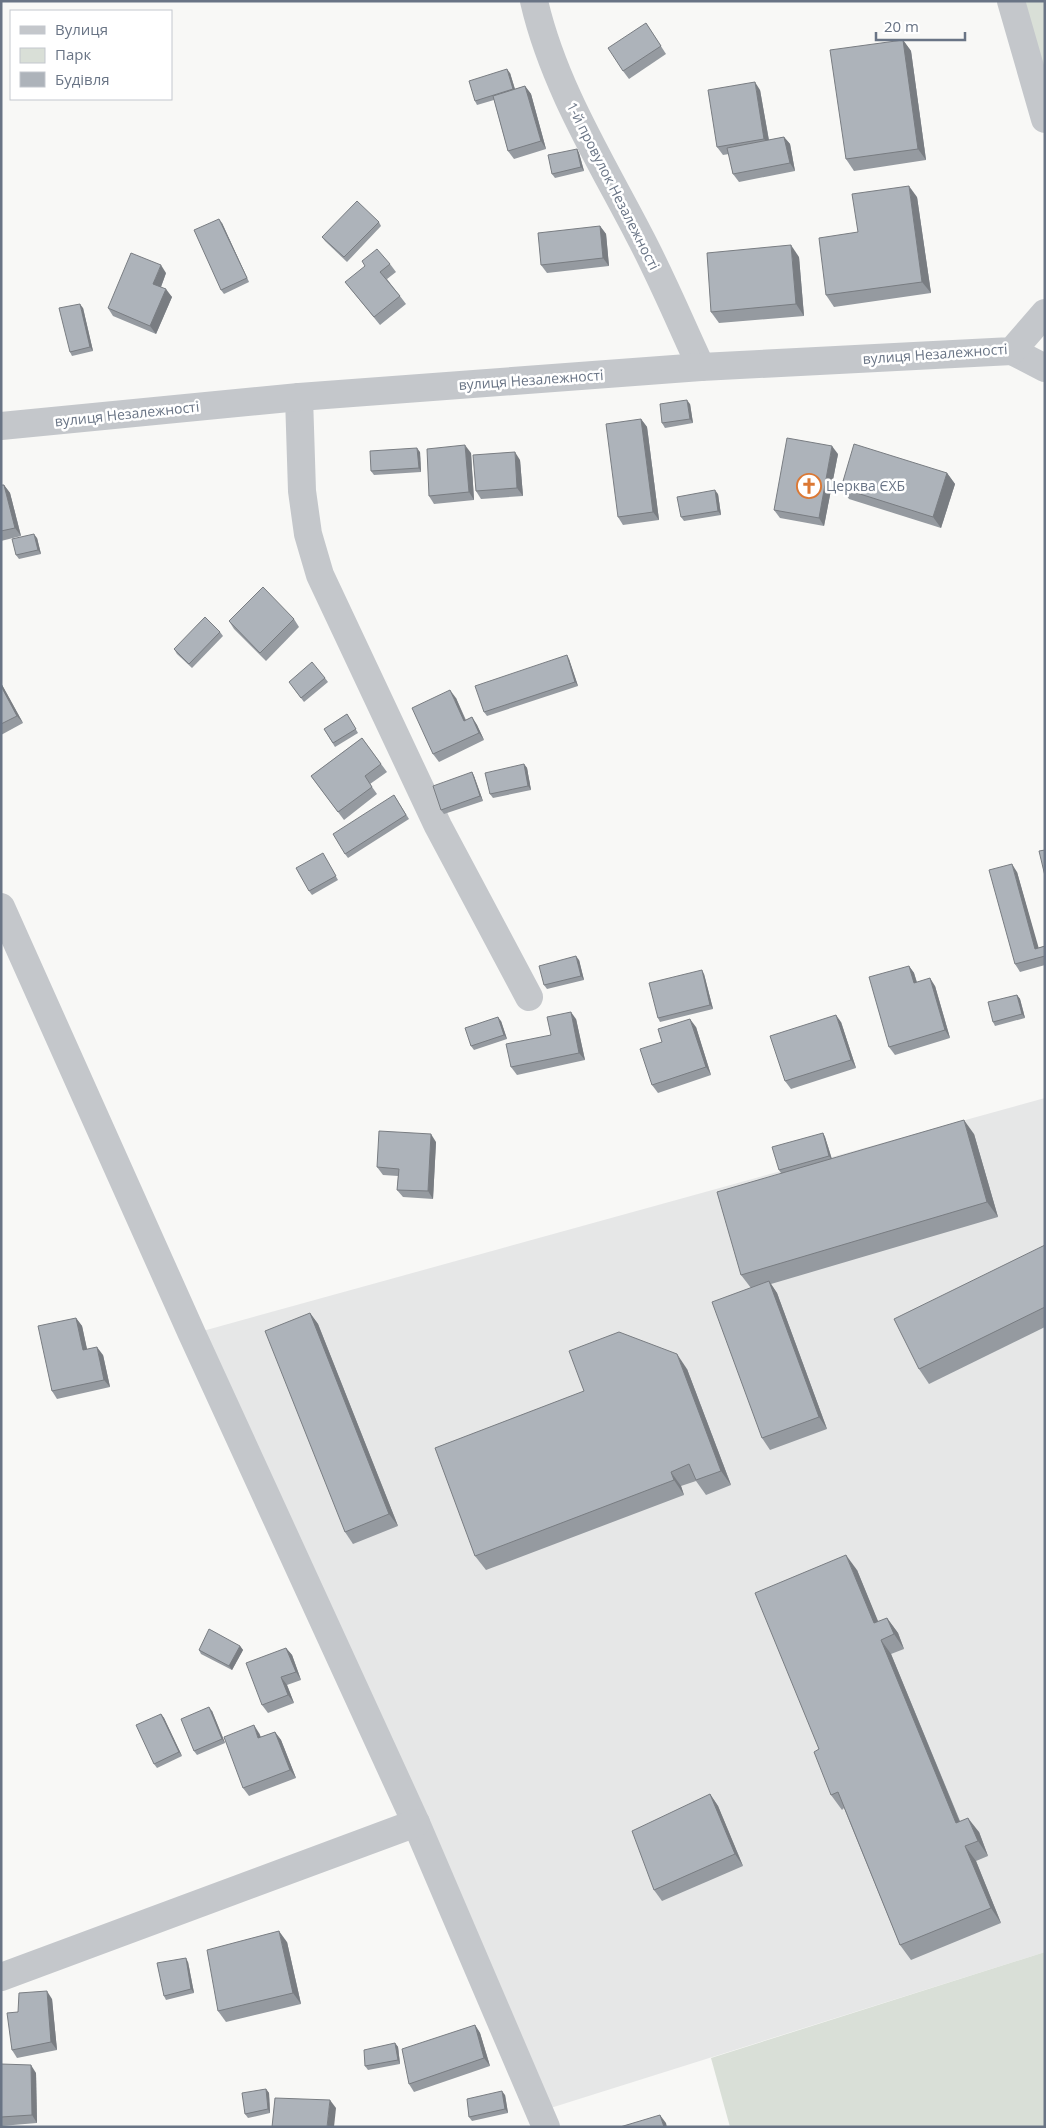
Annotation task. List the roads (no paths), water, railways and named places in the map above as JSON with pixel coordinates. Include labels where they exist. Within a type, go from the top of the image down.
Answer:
[{"type":"street","name":"1-й провулок Незалежності","points":[[534,1],[551,62],[644,243],[701,367]]},
{"type":"street","points":[[1011,1],[1045,119]]},
{"type":"street","name":"вулиця Незалежності","points":[[1,426],[299,397],[701,367],[1012,351],[1045,314]]},
{"type":"street","points":[[1012,351],[1045,368]]},
{"type":"street","points":[[299,397],[302,491],[308,534],[320,575],[438,826],[529,997]]},
{"type":"street","points":[[1,907],[192,1334],[416,1823],[546,2127]]},
{"type":"street","points":[[1,1977],[416,1823]]},
{"type":"place","name":"Церква ЄХБ","points":[[809,486]]}]
